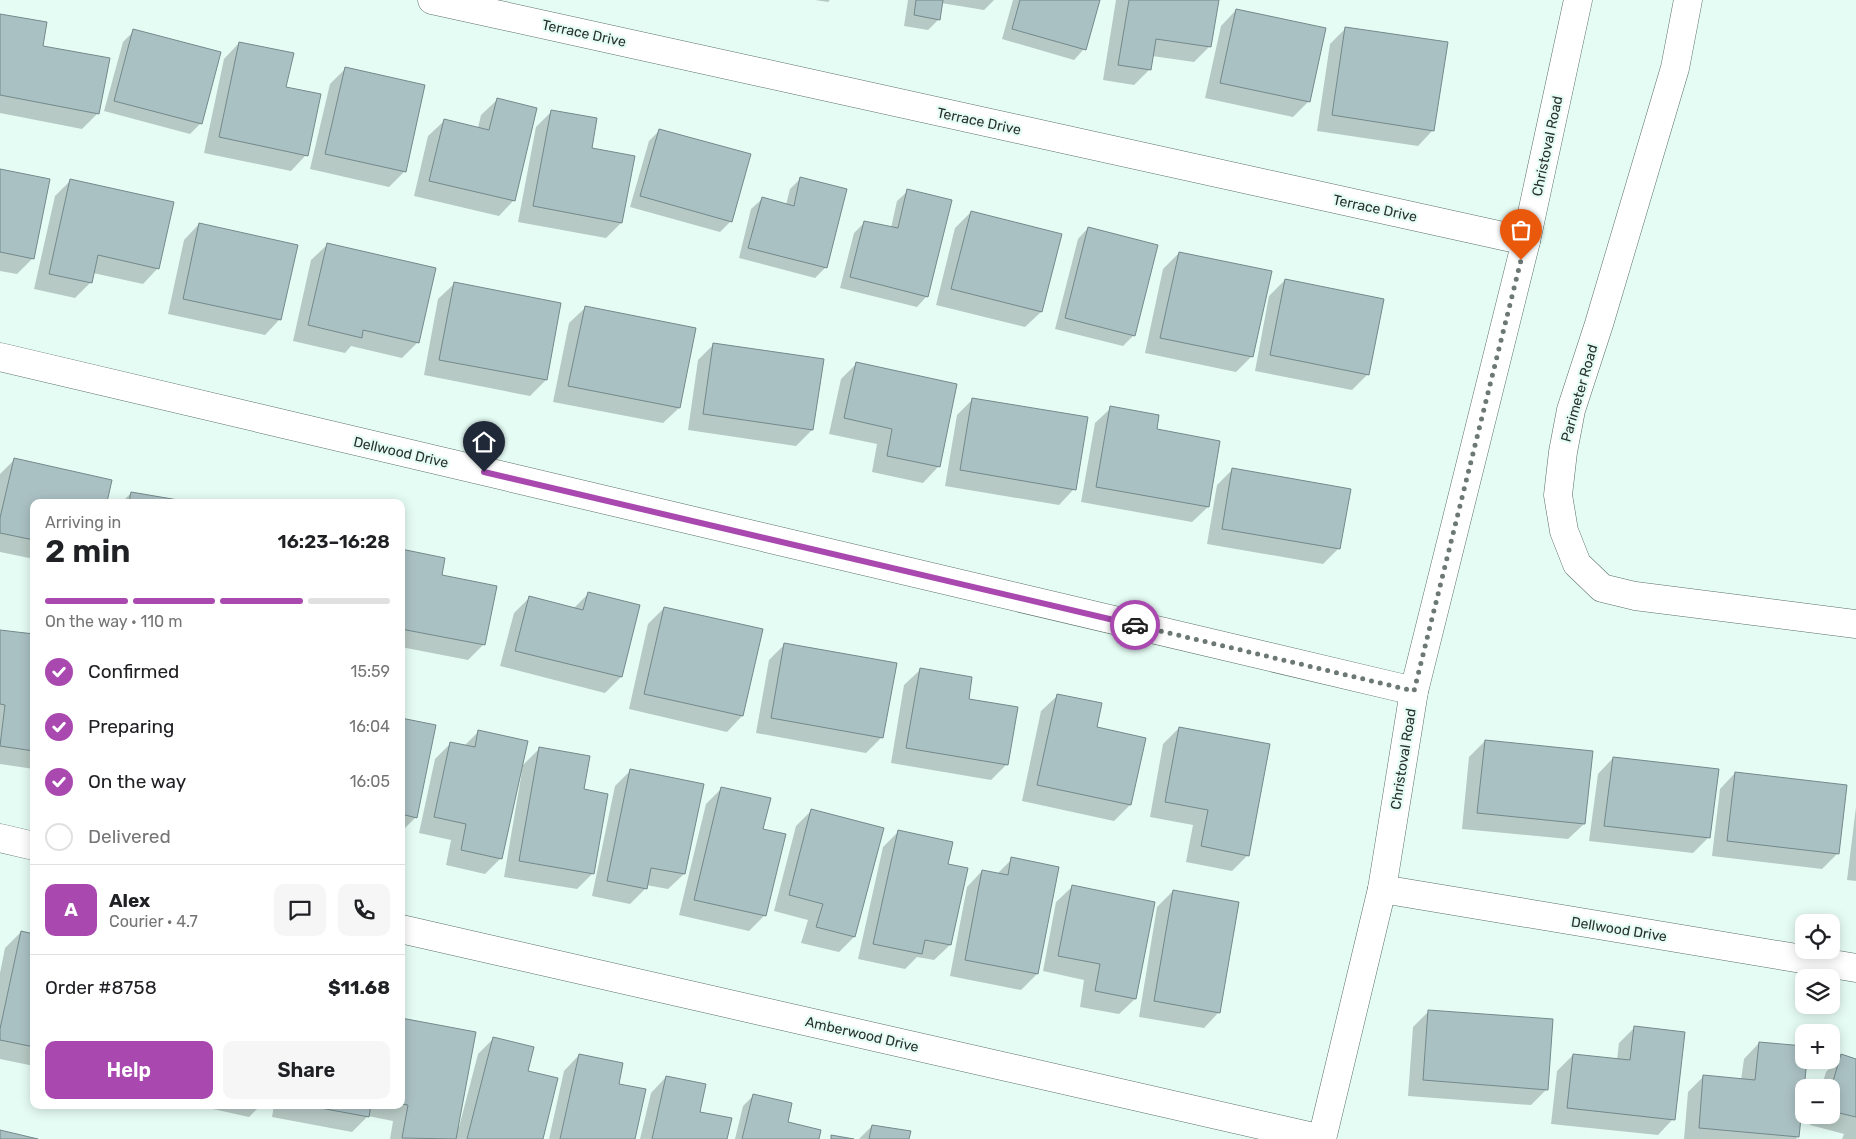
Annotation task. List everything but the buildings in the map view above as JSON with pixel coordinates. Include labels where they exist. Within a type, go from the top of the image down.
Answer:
[{"type":"street","name":"Terrace Drive","points":[[432,0],[1526,241]]},
{"type":"street","name":"Christoval Road","points":[[1322,1139],[1382,889],[1414,691],[1526,241],[1578,0]]},
{"type":"street","name":"Parimeter Road","points":[[1688,0],[1675,68],[1599,324],[1571,410],[1563,452],[1558,496],[1564,530],[1577,564],[1602,588],[1634,596],[1856,624]]},
{"type":"street","name":"Dellwood Drive","points":[[0,357],[1414,691]]},
{"type":"street","points":[[0,838],[30,845]]},
{"type":"street","name":"Dellwood Drive","points":[[1382,889],[1856,968]]},
{"type":"street","name":"Amberwood Drive","points":[[405,931],[1322,1139]]},
{"type":"way so far","points":[[1135,625],[1414,691],[1521,260]]},
{"type":"route","points":[[484,472],[1135,625]]}]
